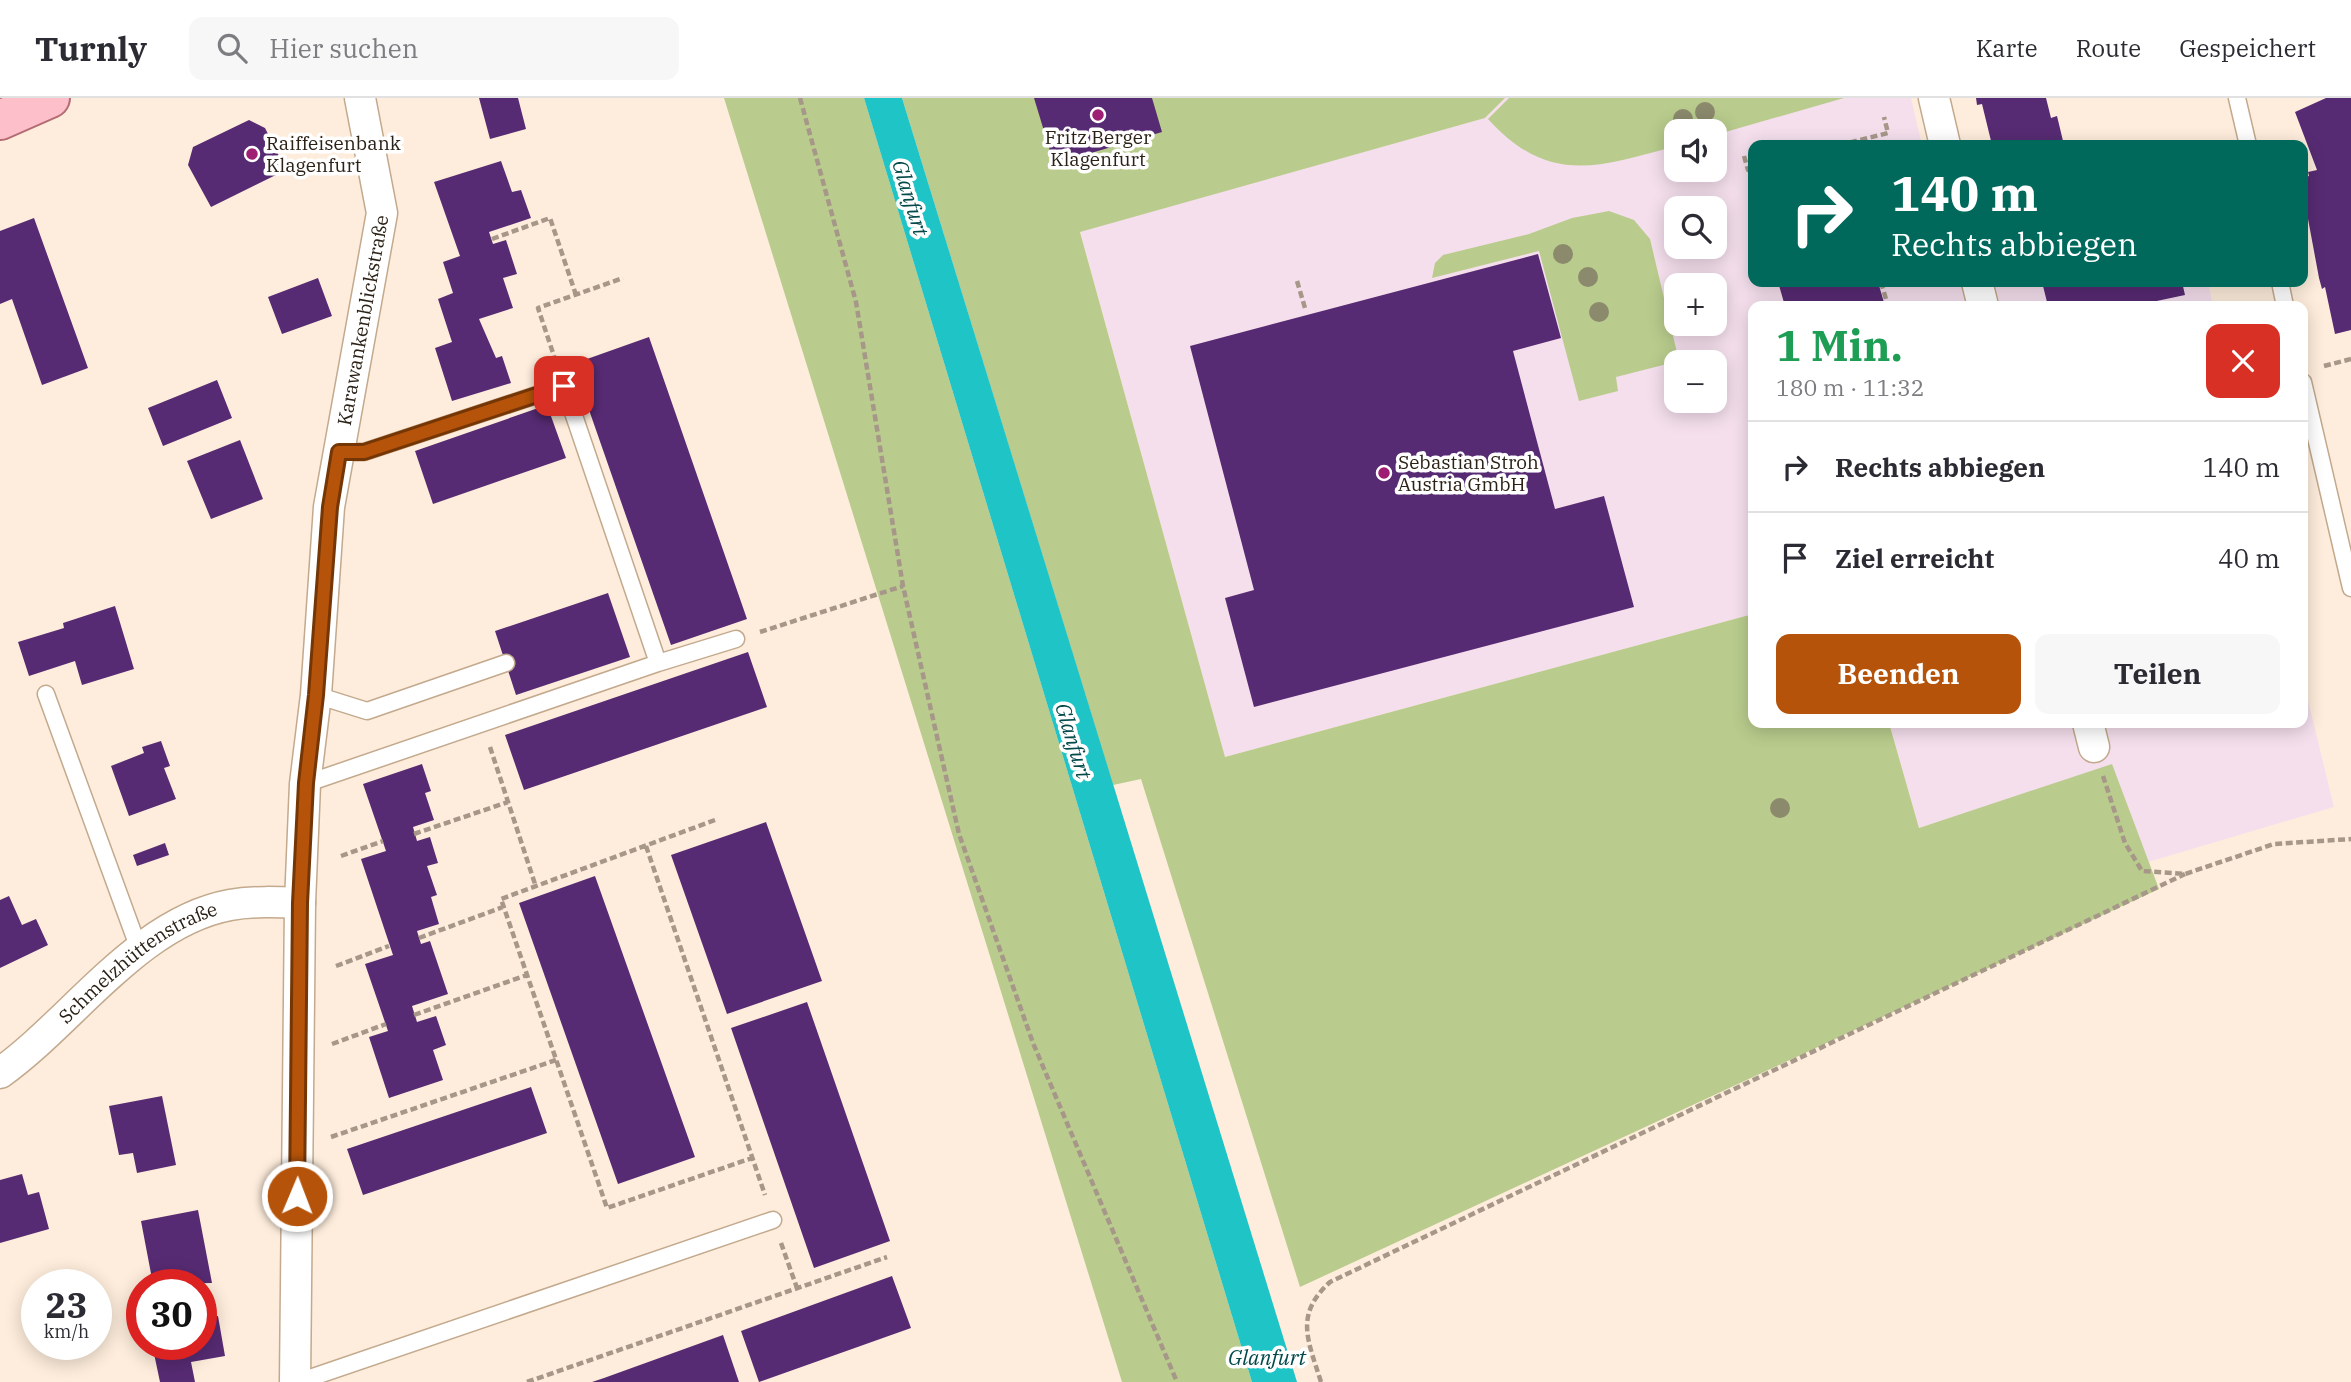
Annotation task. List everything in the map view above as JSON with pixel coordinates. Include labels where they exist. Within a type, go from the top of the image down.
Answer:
[{"type":"main road","points":[[0,120],[50,98]]},
{"type":"street","name":"Karawankenblickstraße","points":[[297,1382],[300,903],[306,783],[316,695],[330,507],[382,213],[360,98]]},
{"type":"street","points":[[1934,98],[1944,140]]},
{"type":"street","name":"Schmelzhüttenstraße","points":[[0,1073],[51,1032],[139,949],[181,923],[212,910],[263,902],[300,903]]},
{"type":"lane","points":[[2237,98],[2247,140]]},
{"type":"lane","points":[[339,452],[364,452],[564,386],[658,663]]},
{"type":"lane","points":[[2308,403],[2351,588]]},
{"type":"lane","points":[[306,783],[736,639]]},
{"type":"lane","points":[[316,695],[367,711],[506,663]]},
{"type":"lane","points":[[46,694],[139,949]]},
{"type":"lane","points":[[297,1382],[774,1220]]},
{"type":"path","points":[[800,98],[856,302],[903,586],[958,834],[1033,1043],[1177,1382]]},
{"type":"path","points":[[1866,140],[1888,133],[1884,117]]},
{"type":"path","points":[[1744,156],[1748,170]]},
{"type":"path","points":[[492,239],[550,218],[576,295]]},
{"type":"path","points":[[564,386],[538,308],[623,278]]},
{"type":"path","points":[[1297,281],[1305,308]]},
{"type":"path","points":[[2315,368],[2351,359]]},
{"type":"path","points":[[736,639],[903,586]]},
{"type":"path","points":[[482,723],[536,887]]},
{"type":"path","points":[[2091,735],[2125,843],[2142,871],[2185,874]]},
{"type":"path","points":[[414,834],[508,802]]},
{"type":"path","points":[[715,820],[501,899],[607,1208],[752,1158]]},
{"type":"path","points":[[1321,1382],[1306,1326],[1315,1296],[1330,1282],[2185,874],[2274,844],[2351,839]]},
{"type":"path","points":[[341,856],[383,841]]},
{"type":"path","points":[[646,846],[797,1288]]},
{"type":"path","points":[[419,938],[503,907]]},
{"type":"path","points":[[336,966],[389,946]]},
{"type":"path","points":[[414,1015],[527,975]]},
{"type":"path","points":[[331,1044],[386,1024]]},
{"type":"path","points":[[331,1137],[556,1060]]},
{"type":"path","points":[[527,1382],[887,1257]]},
{"type":"shaded area","points":[[1505,98],[1911,98],[1921,140],[1748,140],[1748,287],[2209,287],[2212,301],[1748,301],[1748,615],[1225,757],[1080,231],[1485,118]]},
{"type":"shaded area","points":[[2308,700],[2334,807],[2148,862],[2112,765],[1919,828],[1890,728],[2308,728]]},
{"type":"green space","points":[[724,98],[864,98],[1252,1382],[1122,1382]]},
{"type":"green space","points":[[902,98],[1505,98],[1485,118],[1080,232],[1225,757],[1748,615],[1748,728],[1890,728],[1919,828],[2112,764],[2159,889],[1300,1287],[1141,779],[1113,785]]},
{"type":"green space","points":[[1509,98],[1844,98],[1727,132],[1727,119],[1664,119],[1664,149],[1623,160],[1576,166],[1554,163],[1532,154],[1510,140],[1488,119]]},
{"type":"green space","points":[[1609,211],[1634,220],[1650,239],[1664,298],[1664,336],[1673,336],[1676,350],[1664,350],[1664,365],[1616,377],[1618,391],[1579,401],[1539,251],[1432,278],[1435,263],[1443,255],[1529,234],[1572,218]]},
{"type":"water","name":"Glanfurt","points":[[864,98],[902,98],[1297,1382],[1252,1382]]},
{"type":"building","points":[[479,98],[518,98],[526,129],[490,139]]},
{"type":"building","name":"Fritz Berger Klagenfurt","points":[[1034,98],[1152,98],[1162,132],[1054,164]]},
{"type":"building","points":[[1976,98],[2046,98],[2051,118],[2057,116],[2063,140],[1991,140],[1982,104],[1977,105]]},
{"type":"building","points":[[2326,98],[2351,98],[2351,330],[2335,334],[2325,287],[2322,289],[2319,278],[2308,219],[2308,172],[2317,170],[2308,140],[2306,140],[2295,112]]},
{"type":"building","points":[[249,120],[265,128],[286,170],[211,207],[188,165],[193,147]]},
{"type":"building","points":[[501,161],[512,192],[521,190],[531,218],[489,232],[493,244],[506,240],[517,274],[503,278],[513,308],[479,319],[496,358],[502,356],[511,383],[452,401],[435,348],[452,342],[438,299],[453,293],[443,262],[460,256],[434,182]]},
{"type":"building","points":[[34,218],[88,368],[42,385],[12,299],[0,304],[0,231]]},
{"type":"building","name":"Sebastian Stroh Austria GmbH","points":[[1538,254],[1561,338],[1513,351],[1555,509],[1604,496],[1634,607],[1254,707],[1225,598],[1254,590],[1190,346]]},
{"type":"building","points":[[318,278],[332,316],[282,334],[268,297]]},
{"type":"building","points":[[1779,287],[1879,287],[1884,301],[1784,301]]},
{"type":"building","points":[[2043,287],[2183,287],[2185,295],[2157,301],[2047,301]]},
{"type":"building","points":[[649,337],[747,619],[671,645],[573,364]]},
{"type":"building","points":[[217,380],[232,418],[163,446],[148,408]]},
{"type":"building","points":[[547,405],[566,458],[433,504],[415,451]]},
{"type":"building","points":[[240,440],[263,499],[211,519],[187,461]]},
{"type":"building","points":[[608,593],[630,657],[516,695],[495,631]]},
{"type":"building","points":[[115,606],[134,669],[82,685],[75,661],[29,676],[18,642],[64,628],[63,623]]},
{"type":"building","points":[[748,652],[767,707],[524,790],[505,735]]},
{"type":"building","points":[[161,741],[170,766],[164,768],[176,799],[129,816],[111,766],[144,753],[142,747]]},
{"type":"building","points":[[422,764],[431,791],[425,793],[434,820],[413,827],[417,841],[430,837],[438,863],[427,866],[437,895],[431,897],[439,924],[417,931],[421,944],[430,941],[448,994],[412,1006],[417,1022],[436,1016],[446,1045],[433,1050],[443,1080],[389,1098],[369,1037],[388,1031],[365,964],[393,955],[361,859],[386,851],[363,784]]},
{"type":"building","points":[[766,822],[822,981],[727,1014],[671,855]]},
{"type":"building","points":[[165,843],[169,855],[137,866],[133,855]]},
{"type":"building","points":[[595,876],[695,1157],[618,1184],[519,903]]},
{"type":"building","points":[[9,896],[22,925],[36,919],[48,945],[0,968],[0,900]]},
{"type":"building","points":[[807,1002],[890,1241],[814,1268],[731,1028]]},
{"type":"building","points":[[531,1087],[547,1133],[363,1195],[347,1149]]},
{"type":"building","points":[[162,1096],[176,1165],[137,1173],[133,1153],[119,1155],[109,1106]]},
{"type":"building","points":[[22,1174],[28,1195],[39,1192],[49,1229],[0,1243],[0,1180]]},
{"type":"building","points":[[198,1210],[209,1269],[150,1269],[141,1221]]},
{"type":"building","points":[[892,1276],[911,1328],[759,1382],[741,1331]]},
{"type":"building","points":[[217,1316],[225,1356],[217,1357]]},
{"type":"building","points":[[723,1335],[739,1382],[592,1382],[604,1378]]},
{"type":"building","points":[[155,1360],[202,1360],[191,1362],[195,1382],[160,1382]]},
{"type":"place","name":"Fritz Berger Klagenfurt","points":[[1098,115]]},
{"type":"place","name":"Raiffeisenbank Klagenfurt","points":[[252,154]]},
{"type":"place","name":"Sebastian Stroh Austria GmbH","points":[[1384,473]]},
{"type":"route","points":[[297,1196],[300,903],[306,783],[316,695],[330,507],[339,452],[364,452],[564,386]]}]
